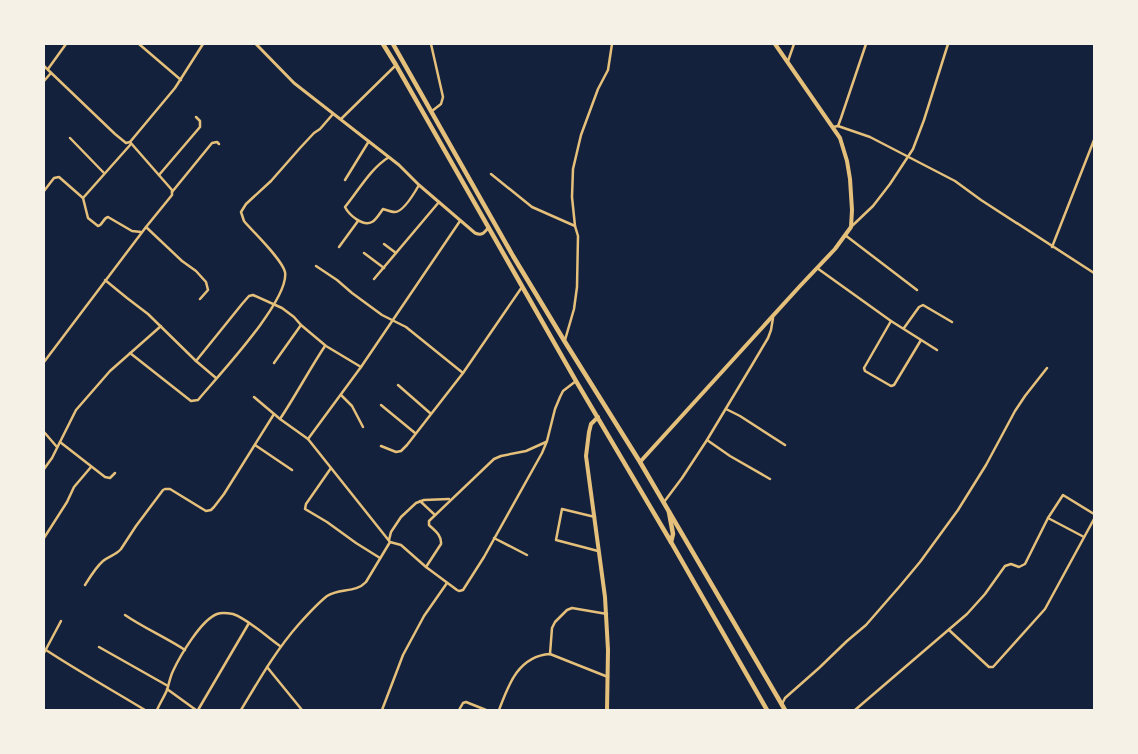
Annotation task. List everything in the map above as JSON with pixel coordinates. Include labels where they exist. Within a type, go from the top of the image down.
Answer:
[{"type":"highway","points":[[383,44],[767,710]]},
{"type":"highway","points":[[393,44],[493,221],[664,502],[783,708]]},
{"type":"highway","points":[[488,227],[493,221]]},
{"type":"highway","points":[[668,509],[673,534],[671,542]]},
{"type":"main road","points":[[640,462],[841,242],[851,227],[852,197],[847,161],[840,138],[775,44]]},
{"type":"main road","points":[[598,418],[591,424],[586,447],[607,614],[607,710]]},
{"type":"street","points":[[48,69],[66,44]]},
{"type":"street","points":[[139,44],[181,80]]},
{"type":"street","points":[[83,198],[181,80],[203,44]]},
{"type":"street","points":[[256,44],[294,83],[399,164],[474,233],[479,235],[484,233],[488,227]]},
{"type":"street","points":[[430,44],[443,97],[441,104],[432,111]]},
{"type":"street","points":[[565,342],[574,309],[577,287],[578,236],[572,197],[573,169],[581,135],[598,89],[608,70],[612,44]]},
{"type":"street","points":[[788,61],[794,44]]},
{"type":"street","points":[[838,126],[866,44]]},
{"type":"street","points":[[851,227],[873,206],[908,158],[917,140],[948,44]]},
{"type":"street","points":[[341,119],[396,65]]},
{"type":"street","points":[[44,66],[122,141],[130,143],[172,192]]},
{"type":"street","points":[[44,81],[51,72]]},
{"type":"street","points":[[130,354],[193,402],[198,400],[240,352],[268,313],[282,289],[285,272],[283,266],[244,221],[241,212],[246,204],[271,181],[333,114]]},
{"type":"street","points":[[159,175],[200,127],[201,122],[196,117]]},
{"type":"street","points":[[833,127],[838,126],[870,137],[956,181],[981,200],[1094,273]]},
{"type":"street","points":[[70,138],[105,173]]},
{"type":"street","points":[[1052,247],[1094,140]]},
{"type":"street","points":[[345,180],[369,141]]},
{"type":"street","points":[[44,362],[141,232],[171,196],[172,192],[212,143],[216,142],[219,144]]},
{"type":"street","points":[[389,157],[379,164],[368,176],[345,208],[352,217],[358,221],[372,222],[382,209],[397,212],[420,185]]},
{"type":"street","points":[[491,174],[532,207],[575,226]]},
{"type":"street","points":[[44,191],[54,178],[58,177],[83,198],[88,218],[98,226],[108,217],[132,231],[141,232]]},
{"type":"street","points":[[374,279],[439,202]]},
{"type":"street","points":[[339,246],[358,221]]},
{"type":"street","points":[[308,439],[361,367],[460,221]]},
{"type":"street","points":[[146,227],[204,280],[208,290],[200,299]]},
{"type":"street","points":[[845,235],[917,290]]},
{"type":"street","points":[[384,244],[396,253]]},
{"type":"street","points":[[364,253],[384,268]]},
{"type":"street","points":[[316,266],[382,315],[406,327],[463,373]]},
{"type":"street","points":[[817,268],[891,321],[937,350]]},
{"type":"street","points":[[105,280],[148,314],[196,361],[217,378]]},
{"type":"street","points":[[381,446],[394,452],[399,452],[407,444],[463,373],[522,287]]},
{"type":"street","points":[[196,361],[226,322],[249,296],[253,295],[282,308],[326,346],[361,367]]},
{"type":"street","points":[[904,328],[919,307],[924,305],[952,322]]},
{"type":"street","points":[[664,502],[707,440],[768,338],[773,316]]},
{"type":"street","points":[[891,321],[864,368],[865,371],[891,386],[896,384],[921,340]]},
{"type":"street","points":[[274,363],[301,325]]},
{"type":"street","points":[[44,469],[52,458],[76,410],[104,377],[161,326]]},
{"type":"street","points":[[280,419],[326,346]]},
{"type":"street","points":[[783,708],[785,698],[866,625],[925,556],[970,492],[1015,411],[1047,368]]},
{"type":"street","points":[[254,397],[308,439],[390,541],[401,545],[426,567],[459,591],[462,590],[484,557],[532,471],[547,441],[555,409],[563,391],[576,381]]},
{"type":"street","points":[[398,385],[430,413]]},
{"type":"street","points":[[341,395],[352,406],[363,427]]},
{"type":"street","points":[[382,405],[416,433]]},
{"type":"street","points":[[726,409],[785,445]]},
{"type":"street","points":[[85,585],[100,563],[118,553],[163,490],[170,489],[208,511],[214,507],[274,414]]},
{"type":"street","points":[[44,432],[57,447]]},
{"type":"street","points":[[707,440],[770,479]]},
{"type":"street","points":[[426,567],[441,544],[441,538],[428,524],[429,521],[494,459],[526,450],[547,441]]},
{"type":"street","points":[[60,442],[108,478],[114,473]]},
{"type":"street","points":[[255,445],[292,470]]},
{"type":"street","points":[[44,538],[67,502],[74,487],[91,467]]},
{"type":"street","points":[[331,468],[305,508],[380,558]]},
{"type":"street","points":[[855,710],[979,602],[1005,566],[1011,564],[1019,567],[1025,564],[1062,495],[1094,514]]},
{"type":"street","points":[[241,710],[280,646],[303,619],[335,592],[362,587],[390,541],[391,532],[416,502],[451,499]]},
{"type":"street","points":[[420,501],[435,515]]},
{"type":"street","points":[[595,518],[562,509],[556,540],[600,551]]},
{"type":"street","points":[[1048,518],[1084,537]]},
{"type":"street","points":[[949,630],[989,666],[993,667],[1045,609],[1094,520]]},
{"type":"street","points":[[494,538],[527,555]]},
{"type":"street","points":[[382,710],[403,655],[424,616],[447,583]]},
{"type":"street","points":[[550,654],[552,628],[566,610],[572,608],[607,614]]},
{"type":"street","points":[[156,710],[168,688],[172,674],[184,650],[210,618],[226,613],[234,615],[249,623],[280,646]]},
{"type":"street","points":[[125,615],[184,650]]},
{"type":"street","points":[[61,621],[45,652],[98,681],[145,710]]},
{"type":"street","points":[[98,648],[154,679],[197,710],[249,623]]},
{"type":"street","points":[[499,710],[514,675],[529,661],[541,656],[550,654],[608,677]]},
{"type":"street","points":[[267,667],[302,710]]},
{"type":"street","points":[[459,710],[463,703],[466,702],[486,710]]}]
